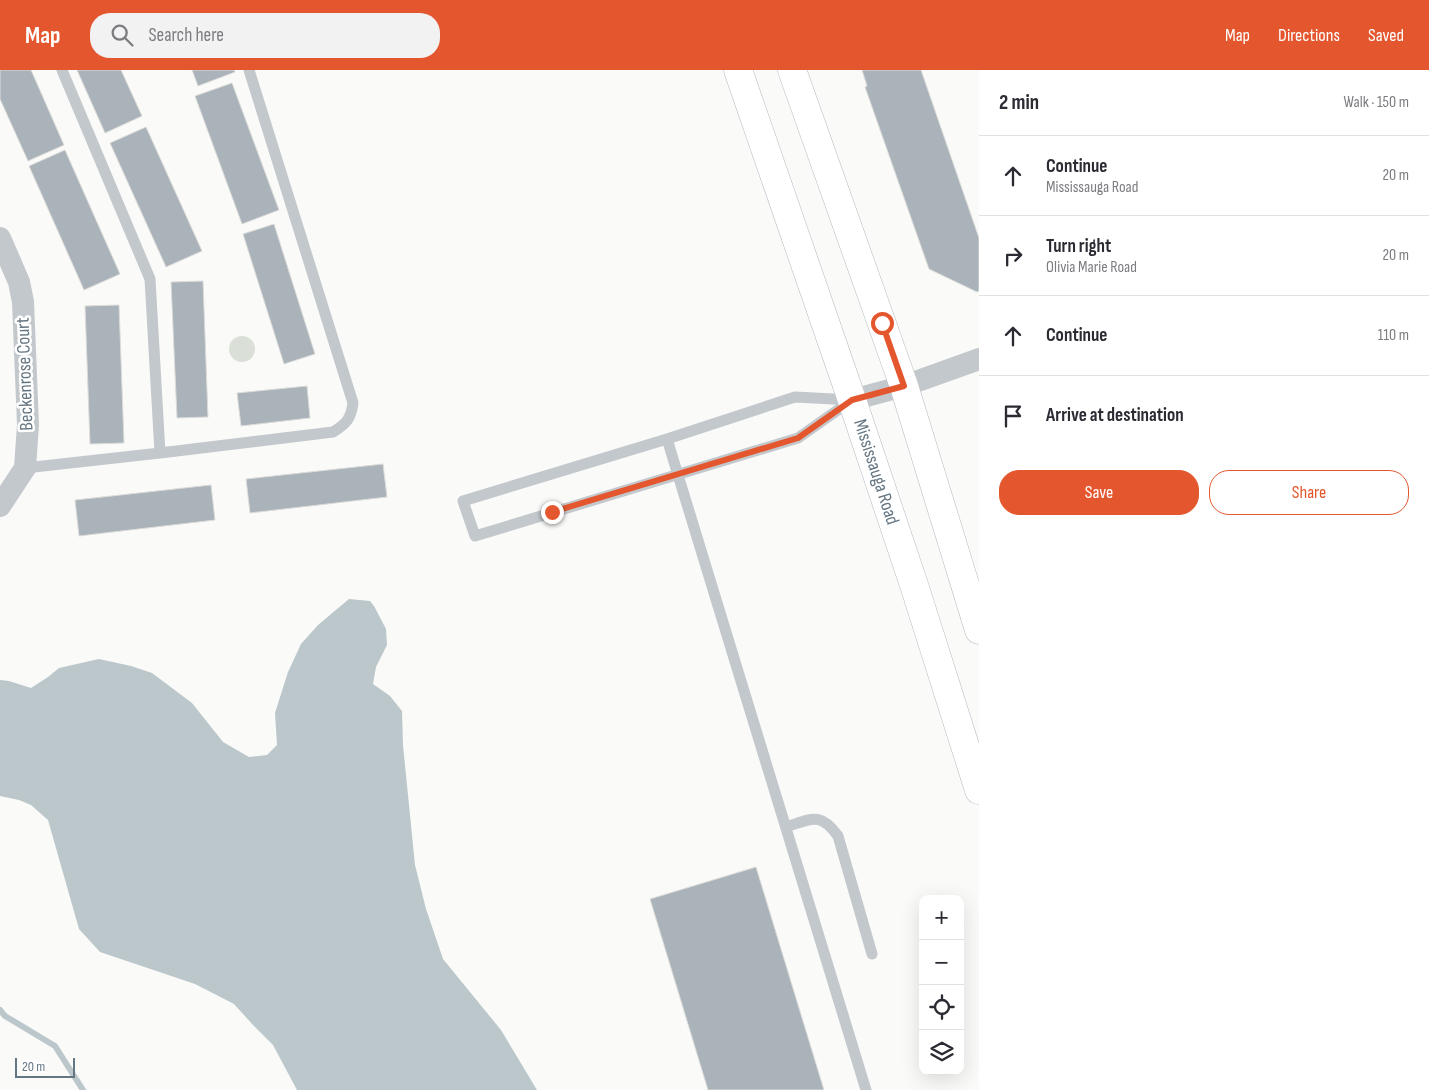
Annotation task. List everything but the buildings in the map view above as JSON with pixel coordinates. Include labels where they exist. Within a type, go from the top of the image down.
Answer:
[{"type":"main road","name":"Mississauga Road","points":[[738,70],[915,588],[979,790]]},
{"type":"main road","points":[[792,70],[904,386],[979,630]]},
{"type":"street","name":"Beckenrose Court","points":[[0,238],[19,282],[23,302],[28,425],[26,468]]},
{"type":"street","points":[[852,400],[904,386],[979,359]]},
{"type":"street","points":[[0,506],[26,468]]},
{"type":"lane","points":[[62,70],[150,279],[160,453]]},
{"type":"lane","points":[[26,468],[333,432],[344,425],[352,413],[353,404],[249,70]]},
{"type":"lane","points":[[795,397],[852,400],[798,438],[475,536],[463,501],[668,439],[795,397]]},
{"type":"lane","points":[[668,439],[866,1090]]},
{"type":"lane","points":[[786,827],[814,818],[824,821],[838,836],[872,954]]},
{"type":"shaded area","points":[[242,336],[251,340],[255,349],[251,358],[242,362],[233,358],[229,349],[233,340]]},
{"type":"shaded area","points":[[349,599],[370,601],[386,629],[387,645],[376,667],[373,684],[390,696],[402,711],[403,745],[415,865],[426,909],[443,959],[501,1030],[537,1090],[297,1090],[273,1045],[234,1004],[195,984],[100,952],[79,929],[48,820],[31,805],[0,796],[0,680],[31,688],[59,668],[99,659],[131,666],[152,673],[192,703],[223,742],[249,757],[267,755],[277,745],[275,713],[288,672],[301,644],[318,625]]},
{"type":"waterway","points":[[0,1010],[5,1016],[55,1046],[83,1090]]},
{"type":"route","points":[[552,512],[798,438],[852,400],[904,386],[882,323]]}]
